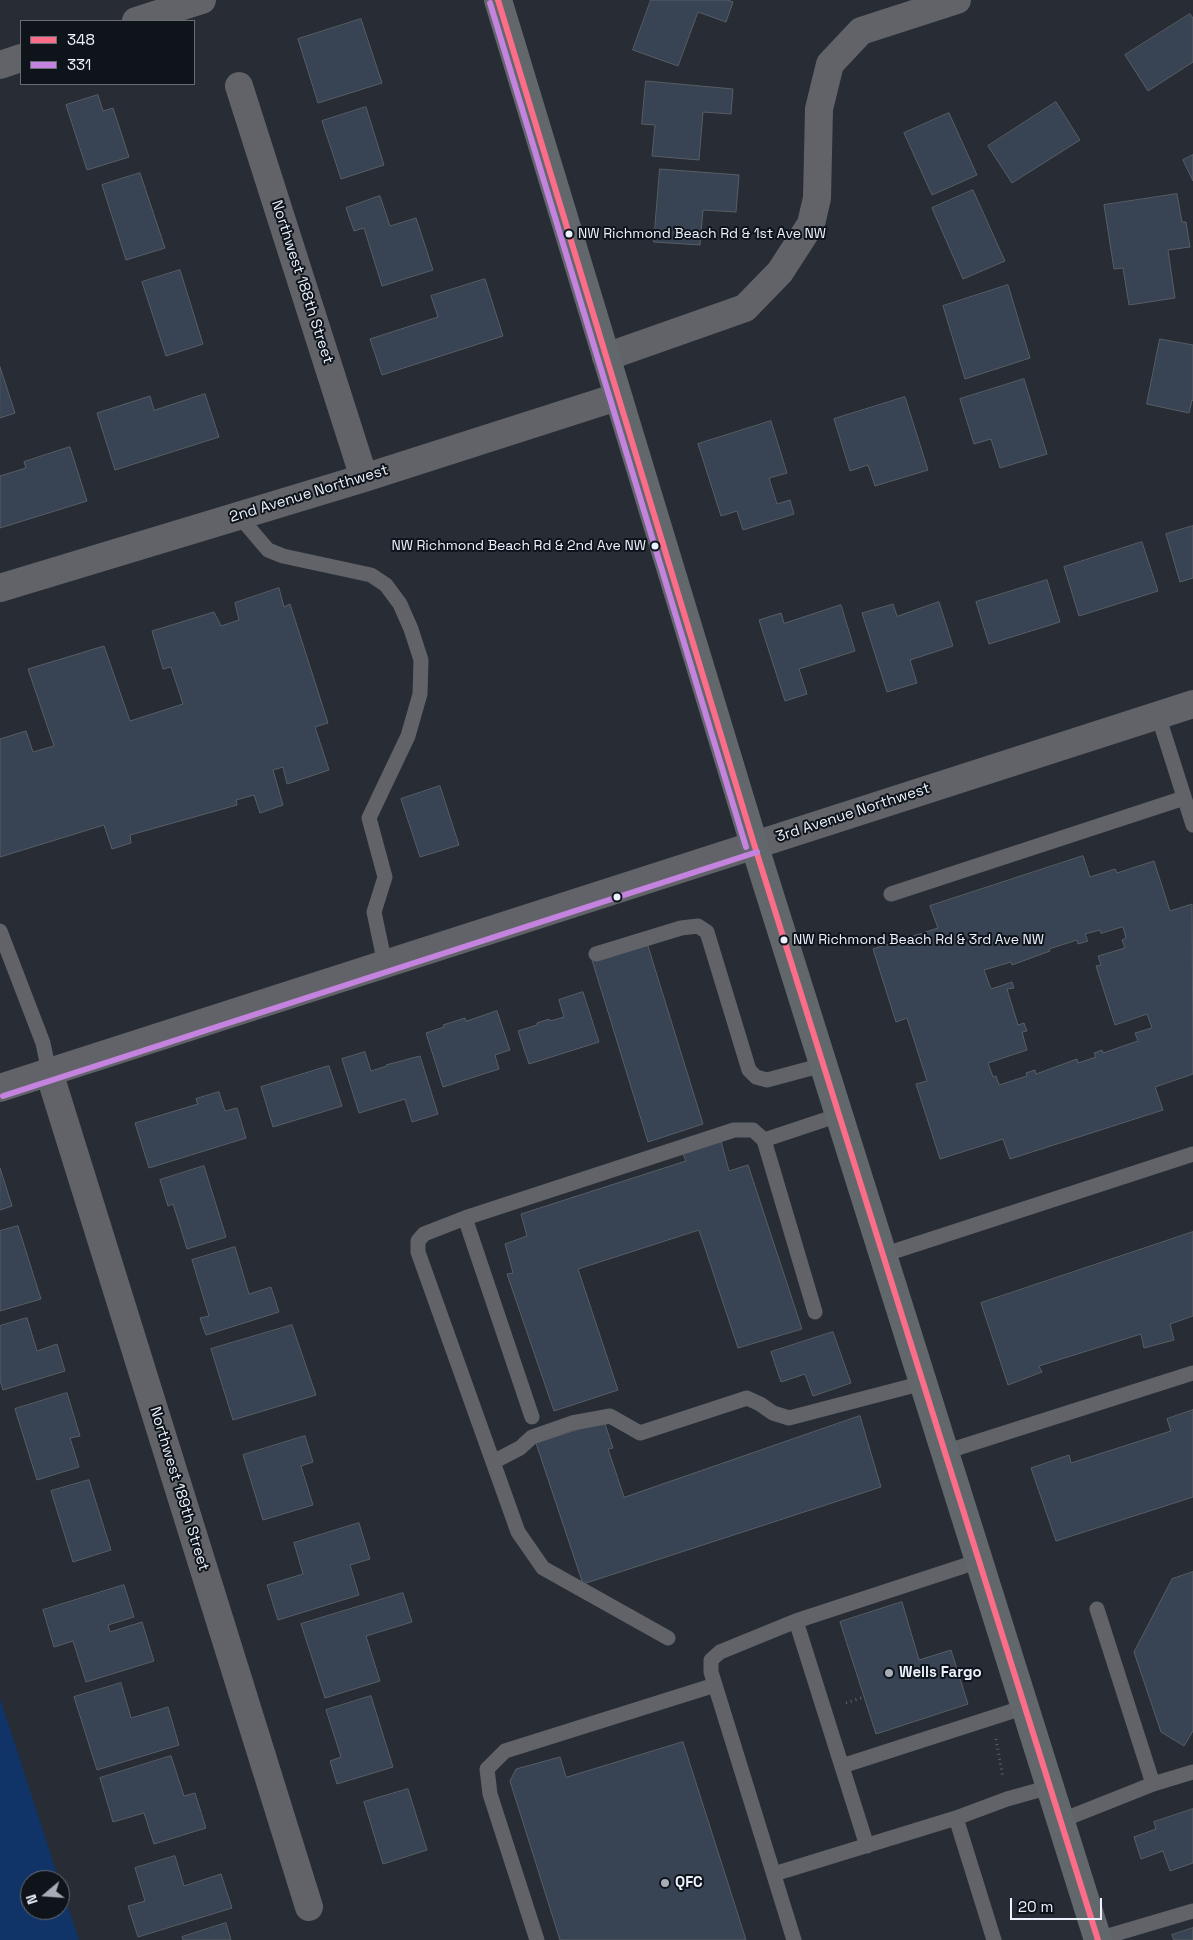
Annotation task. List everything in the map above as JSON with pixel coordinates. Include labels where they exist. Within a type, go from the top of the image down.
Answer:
[{"type":"main road","points":[[498,0],[754,844],[1098,1940]]},
{"type":"street","points":[[139,20],[202,0]]},
{"type":"street","points":[[606,357],[745,308],[780,272],[811,224],[817,198],[819,109],[830,64],[862,31],[957,0]]},
{"type":"street","points":[[0,65],[20,58]]},
{"type":"street","name":"Northwest 188th Street","points":[[239,86],[364,478]]},
{"type":"street","name":"2nd Avenue Northwest","points":[[0,588],[364,478],[618,398]]},
{"type":"street","name":"3rd Avenue Northwest","points":[[0,1088],[1193,704]]},
{"type":"street","name":"Northwest 189th Street","points":[[49,1072],[309,1907]]},
{"type":"lane","points":[[239,516],[268,550],[283,556],[371,575],[386,585],[400,604],[419,652],[421,660],[420,694],[408,736],[369,818],[385,877],[374,912],[385,964]]},
{"type":"lane","points":[[1158,715],[1193,825]]},
{"type":"lane","points":[[891,894],[1184,798]]},
{"type":"lane","points":[[596,954],[681,928],[698,926],[707,932],[749,1070],[756,1077],[767,1080],[823,1065]]},
{"type":"lane","points":[[0,931],[43,1043],[49,1072]]},
{"type":"lane","points":[[764,1140],[839,1115]]},
{"type":"lane","points":[[668,1638],[543,1568],[518,1532],[418,1252],[418,1241],[424,1234],[465,1218],[734,1130],[753,1130],[764,1140],[815,1312]]},
{"type":"lane","points":[[883,1255],[1193,1154]]},
{"type":"lane","points":[[465,1218],[532,1417]]},
{"type":"lane","points":[[945,1452],[1193,1373]]},
{"type":"lane","points":[[493,1462],[520,1448],[532,1437],[572,1423],[610,1416],[640,1433],[748,1398],[773,1413],[789,1418],[923,1383]]},
{"type":"lane","points":[[794,1940],[711,1672],[711,1660],[720,1652],[796,1621],[978,1560]]},
{"type":"lane","points":[[1098,1609],[1153,1784]]},
{"type":"lane","points":[[796,1621],[867,1846]]},
{"type":"lane","points":[[537,1940],[490,1794],[487,1769],[505,1752],[715,1685]]},
{"type":"lane","points":[[842,1766],[1024,1707]]},
{"type":"lane","points":[[1060,1821],[1153,1784],[1193,1772]]},
{"type":"lane","points":[[774,1874],[1050,1787]]},
{"type":"lane","points":[[956,1818],[994,1940]]},
{"type":"lane","points":[[1098,1940],[1193,1911]]},
{"type":"path","points":[[992,1718],[1007,1799]]},
{"type":"shaded area","points":[[0,1698],[56,1870],[20,1870],[20,1920],[70,1920],[70,1913],[79,1940],[0,1940]]},
{"type":"building","points":[[651,0],[727,0],[733,2],[726,22],[698,12],[678,66],[633,50]]},
{"type":"building","points":[[1190,14],[1193,18],[1193,62],[1148,91],[1125,55]]},
{"type":"building","points":[[361,19],[382,83],[318,103],[298,39]]},
{"type":"building","points":[[646,81],[733,89],[731,114],[703,112],[699,160],[652,156],[655,125],[642,124]]},
{"type":"building","points":[[98,95],[103,111],[113,108],[129,157],[87,170],[66,105]]},
{"type":"building","points":[[1056,102],[1080,140],[1012,183],[988,146]]},
{"type":"building","points":[[366,107],[384,165],[341,179],[322,121]]},
{"type":"building","points":[[949,113],[977,175],[932,195],[904,133]]},
{"type":"building","points":[[1193,155],[1193,181],[1183,160]]},
{"type":"building","points":[[660,169],[739,175],[736,212],[703,210],[700,245],[654,242]]},
{"type":"building","points":[[140,173],[165,248],[126,260],[102,185]]},
{"type":"building","points":[[973,190],[1005,261],[963,279],[932,208]]},
{"type":"building","points":[[1177,194],[1182,222],[1186,222],[1190,247],[1168,250],[1175,298],[1129,305],[1123,268],[1114,269],[1104,205]]},
{"type":"building","points":[[380,196],[390,226],[416,218],[433,270],[382,286],[364,228],[354,231],[346,208]]},
{"type":"building","points":[[180,270],[203,344],[166,356],[142,282]]},
{"type":"building","points":[[485,279],[503,336],[382,375],[370,339],[438,317],[431,296]]},
{"type":"building","points":[[1008,285],[1030,358],[965,379],[943,306]]},
{"type":"building","points":[[1160,339],[1193,345],[1193,401],[1189,413],[1147,404]]},
{"type":"building","points":[[0,367],[15,413],[0,418]]},
{"type":"building","points":[[1024,379],[1047,454],[1000,468],[991,439],[974,444],[960,399]]},
{"type":"building","points":[[205,394],[219,437],[115,470],[97,413],[150,396],[154,410]]},
{"type":"building","points":[[905,397],[928,470],[875,486],[868,465],[850,471],[834,419]]},
{"type":"building","points":[[771,421],[787,473],[769,478],[777,504],[790,500],[794,514],[743,530],[737,511],[721,516],[698,444]]},
{"type":"building","points":[[70,447],[87,501],[0,528],[0,476],[26,468],[24,462]]},
{"type":"building","points":[[1193,526],[1193,578],[1180,582],[1166,534]]},
{"type":"building","points":[[1142,542],[1158,591],[1079,616],[1064,567]]},
{"type":"building","points":[[1047,580],[1060,622],[989,644],[976,602]]},
{"type":"building","points":[[279,588],[284,607],[290,604],[328,723],[315,727],[329,770],[287,784],[283,767],[273,770],[283,805],[260,813],[254,795],[236,800],[237,805],[130,835],[131,843],[112,849],[104,825],[0,857],[0,739],[26,731],[33,752],[54,746],[28,669],[104,646],[130,721],[183,704],[171,667],[163,669],[152,631],[214,612],[221,626],[239,620],[235,603]]},
{"type":"building","points":[[939,602],[953,646],[910,660],[917,683],[887,692],[862,613],[893,604],[897,616]]},
{"type":"building","points":[[841,605],[855,651],[799,669],[807,694],[785,701],[759,620],[781,613],[784,623]]},
{"type":"building","points":[[440,786],[459,845],[420,857],[401,799]]},
{"type":"building","points":[[1083,856],[1090,877],[1115,869],[1117,873],[1154,861],[1170,911],[1192,904],[1193,1074],[1155,1087],[1163,1110],[1010,1159],[1003,1139],[940,1159],[916,1084],[927,1081],[907,1018],[896,1022],[873,949],[938,928],[930,906]],"holes":[[[1123,927],[1126,938],[1122,940],[1125,948],[1098,956],[1101,965],[1096,966],[1115,1025],[1147,1014],[1152,1028],[1135,1033],[1138,1041],[1103,1053],[1102,1050],[1094,1053],[1096,1057],[1078,1063],[1077,1059],[1036,1074],[1035,1070],[1026,1073],[1027,1076],[999,1085],[996,1076],[993,1077],[988,1063],[1027,1050],[1022,1032],[1027,1031],[1024,1023],[1018,1025],[1007,989],[1014,988],[1012,982],[991,989],[984,970],[1011,962],[1012,965],[1050,951],[1049,949],[1077,940],[1078,944],[1088,941],[1085,934],[1100,930],[1101,933]]]},
{"type":"building","points":[[647,943],[703,1124],[648,1142],[592,960]]},
{"type":"building","points":[[583,992],[599,1042],[529,1064],[518,1031],[549,1019],[550,1021],[564,1017],[559,1000]]},
{"type":"building","points":[[497,1011],[510,1050],[495,1055],[499,1069],[443,1087],[426,1033],[465,1018],[466,1021]]},
{"type":"building","points":[[365,1052],[371,1071],[420,1056],[438,1114],[412,1122],[405,1099],[359,1113],[342,1059]]},
{"type":"building","points":[[329,1066],[342,1106],[273,1127],[261,1087]]},
{"type":"building","points":[[219,1092],[225,1111],[237,1108],[246,1138],[149,1168],[135,1123],[198,1104],[196,1099]]},
{"type":"building","points":[[721,1141],[729,1171],[748,1165],[802,1329],[738,1348],[699,1230],[578,1269],[618,1390],[554,1411],[507,1274],[513,1273],[505,1244],[527,1236],[521,1214],[686,1161],[683,1154]]},
{"type":"building","points":[[204,1166],[226,1237],[187,1249],[173,1204],[168,1206],[160,1180]]},
{"type":"building","points":[[0,1168],[12,1206],[0,1210]]},
{"type":"building","points":[[18,1226],[41,1299],[0,1311],[0,1231]]},
{"type":"building","points":[[1193,1232],[1193,1316],[1170,1324],[1174,1340],[1144,1348],[1141,1334],[1039,1366],[1042,1372],[1008,1385],[981,1303]]},
{"type":"building","points":[[235,1247],[249,1294],[271,1287],[279,1312],[206,1335],[200,1318],[209,1316],[192,1260]]},
{"type":"building","points":[[27,1318],[37,1351],[57,1344],[65,1371],[3,1390],[0,1380],[0,1326]]},
{"type":"building","points":[[292,1325],[316,1395],[233,1420],[211,1349]]},
{"type":"building","points":[[833,1332],[851,1383],[813,1396],[805,1374],[781,1382],[771,1352]]},
{"type":"building","points":[[67,1393],[80,1436],[70,1438],[79,1467],[37,1480],[15,1409]]},
{"type":"building","points":[[1193,1410],[1193,1497],[1056,1541],[1031,1468],[1069,1455],[1071,1463],[1171,1431],[1167,1419]]},
{"type":"building","points":[[860,1416],[881,1487],[583,1584],[536,1443],[604,1421],[613,1448],[608,1449],[624,1497]]},
{"type":"building","points":[[305,1436],[313,1462],[301,1466],[313,1505],[263,1520],[243,1455]]},
{"type":"building","points":[[89,1480],[111,1550],[73,1562],[51,1491]]},
{"type":"building","points":[[359,1523],[370,1559],[350,1565],[359,1595],[278,1620],[267,1585],[303,1574],[294,1543]]},
{"type":"building","points":[[1193,1572],[1193,1731],[1184,1746],[1161,1732],[1134,1652],[1172,1579]]},
{"type":"building","points":[[124,1585],[134,1617],[108,1625],[110,1632],[142,1622],[154,1661],[86,1682],[73,1641],[54,1647],[43,1610]]},
{"type":"building","points":[[403,1593],[412,1622],[366,1636],[380,1681],[325,1698],[301,1624]]},
{"type":"building","points":[[902,1602],[919,1660],[951,1650],[968,1704],[876,1734],[840,1622]]},
{"type":"building","points":[[121,1683],[131,1718],[168,1707],[179,1745],[97,1770],[74,1697]]},
{"type":"building","points":[[371,1696],[393,1767],[337,1784],[330,1761],[341,1757],[326,1710]]},
{"type":"building","points":[[683,1742],[746,1940],[560,1940],[510,1781],[516,1769],[560,1757],[566,1777]]},
{"type":"building","points":[[171,1756],[184,1796],[195,1793],[206,1828],[154,1844],[144,1813],[113,1822],[100,1778]]},
{"type":"building","points":[[408,1789],[427,1850],[383,1864],[364,1802]]},
{"type":"building","points":[[1193,1809],[1193,1863],[1170,1871],[1163,1851],[1141,1859],[1134,1837],[1156,1829],[1154,1822]]},
{"type":"building","points":[[175,1856],[184,1886],[221,1874],[232,1908],[138,1937],[128,1906],[145,1901],[135,1868]]},
{"type":"building","points":[[226,1923],[231,1940],[183,1940],[182,1937]]},
{"type":"building","points":[[1193,1928],[1193,1940],[1174,1940],[1172,1935]]},
{"type":"transit line","name":"348","points":[[498,0],[754,844],[1098,1940]]},
{"type":"transit line","name":"331","points":[[490,3],[746,847]]},
{"type":"transit line","name":"331","points":[[3,1096],[757,852]]},
{"type":"place","name":"NW Richmond Beach Rd & 1st Ave NW","points":[[569,234]]},
{"type":"place","name":"NW Richmond Beach Rd & 2nd Ave NW","points":[[655,546]]},
{"type":"place","name":"NW Richmond Beach Rd & 3rd Ave NW","points":[[784,940]]},
{"type":"place","name":"Wells Fargo","points":[[889,1673]]},
{"type":"place","name":"QFC","points":[[665,1883]]}]
